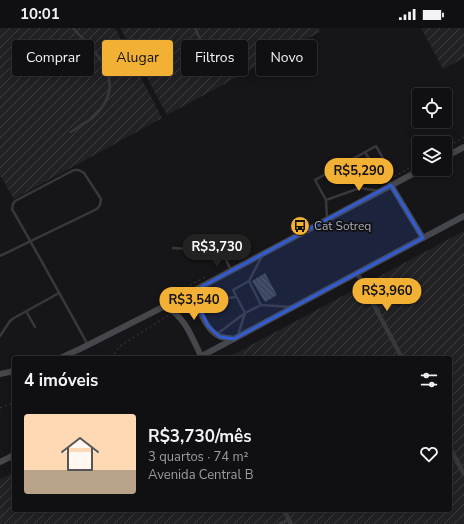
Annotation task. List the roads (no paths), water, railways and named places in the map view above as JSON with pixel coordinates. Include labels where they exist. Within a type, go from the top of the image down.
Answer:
[{"type":"main road","points":[[452,153],[464,147]]},
{"type":"main road","points":[[64,356],[165,306],[412,175]]},
{"type":"main road","points":[[392,186],[423,238]]},
{"type":"main road","points":[[202,356],[464,216]]},
{"type":"main road","points":[[201,287],[199,302],[202,314],[208,326],[220,337],[236,338]]},
{"type":"main road","points":[[165,306],[175,312],[182,319],[200,356]]},
{"type":"main road","points":[[0,374],[12,371]]},
{"type":"main road","points":[[0,462],[12,456]]},
{"type":"street","points":[[357,273],[401,356]]},
{"type":"street","points":[[452,452],[464,474]]},
{"type":"street","points":[[285,512],[290,522]]},
{"type":"lane","points":[[71,132],[93,117],[105,104],[110,90],[109,74],[100,58],[73,28]]},
{"type":"lane","points":[[195,28],[200,40]]},
{"type":"lane","points":[[327,220],[326,200],[316,180],[376,146],[388,167]]},
{"type":"lane","points":[[365,152],[377,172]]},
{"type":"lane","points":[[353,158],[364,178]]},
{"type":"lane","points":[[341,166],[349,180]]},
{"type":"lane","points":[[0,256],[30,241],[97,209],[100,205],[101,199],[84,173],[79,170],[74,170],[15,201],[12,209],[30,241],[88,345]]},
{"type":"lane","points":[[326,200],[360,188],[381,191]]},
{"type":"lane","points":[[173,248],[218,251],[222,254],[232,270]]},
{"type":"lane","points":[[236,338],[245,313],[233,292],[234,289],[249,281],[263,254]]},
{"type":"lane","points":[[249,281],[261,304]]},
{"type":"lane","points":[[0,336],[10,321],[59,293]]},
{"type":"lane","points":[[199,302],[236,297]]},
{"type":"lane","points":[[216,334],[245,313],[261,304],[293,307]]},
{"type":"lane","points":[[26,311],[34,327]]},
{"type":"lane","points":[[279,524],[290,522]]},
{"type":"place","name":"Cat Sotreq","points":[[300,226]]}]
